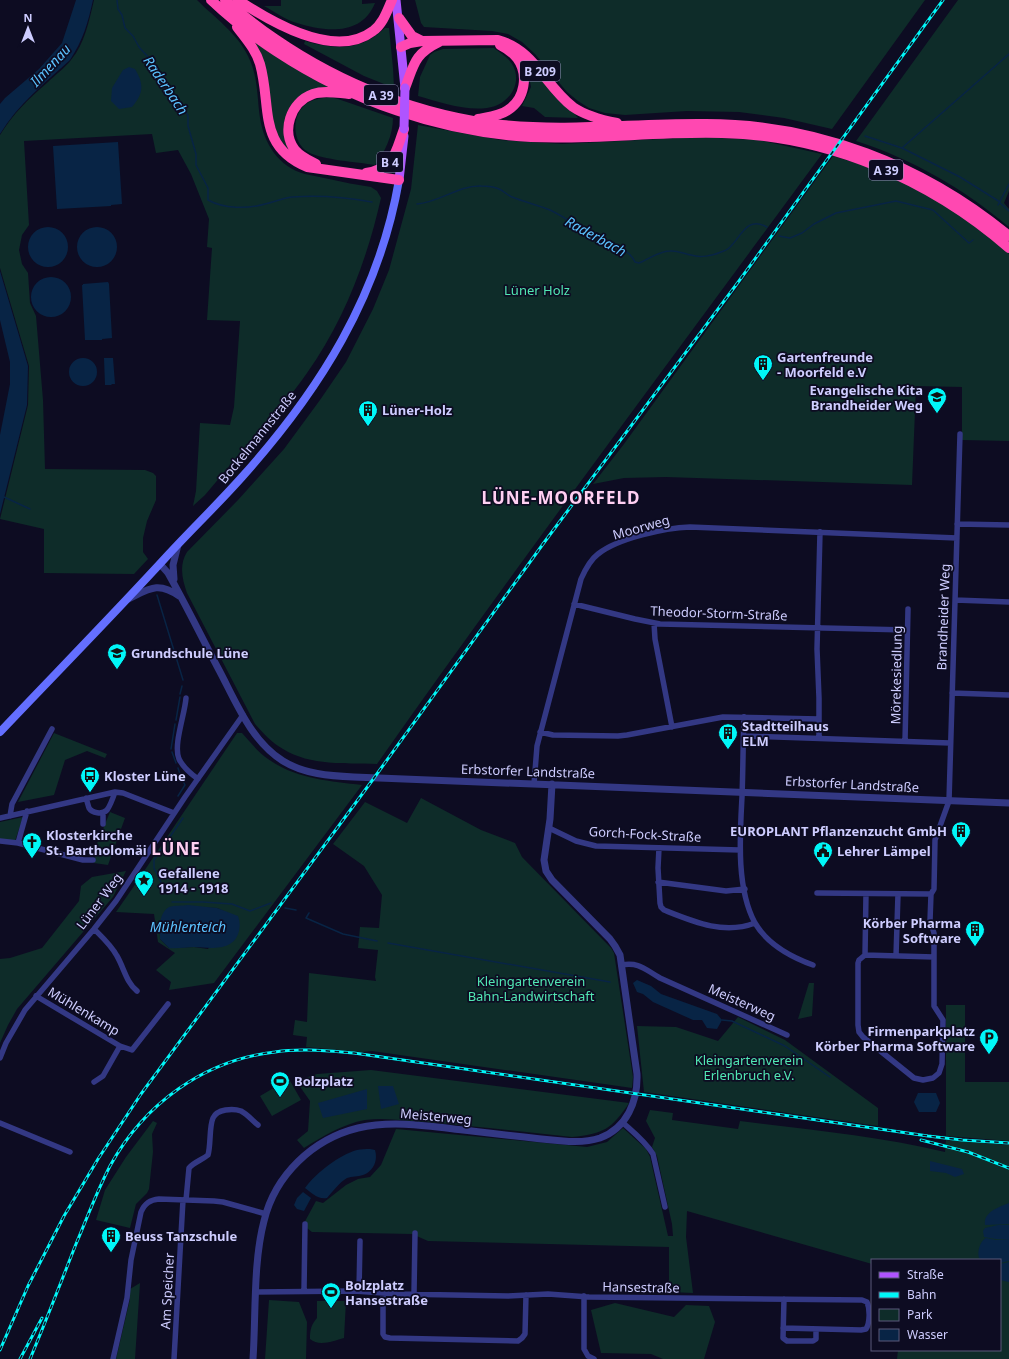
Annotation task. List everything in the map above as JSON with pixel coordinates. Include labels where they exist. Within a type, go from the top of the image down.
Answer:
[{"type":"highway","name":"A 39","points":[[212,0],[245,29],[292,61],[327,81],[356,95],[419,118],[469,129],[501,134],[563,138],[679,133],[724,133],[757,135],[802,143],[860,160],[915,183],[942,198],[967,215],[1009,248]]},
{"type":"highway","name":"A 39","points":[[225,0],[274,39],[332,73],[359,87],[420,109],[501,125],[562,129],[706,124],[758,127],[806,135],[847,146],[892,163],[931,182],[972,208],[1009,236]]},
{"type":"highway","points":[[238,0],[264,17],[285,27],[312,37],[343,42],[365,36],[374,30],[383,21],[392,0]]},
{"type":"highway","points":[[227,14],[249,42],[259,62],[263,78],[271,132],[277,144],[285,154],[296,162],[307,167],[399,180]]},
{"type":"highway","points":[[399,18],[412,36],[422,41]]},
{"type":"highway","points":[[471,120],[498,115],[508,111],[517,103],[522,93],[524,81],[523,69],[518,59],[508,49],[487,40]]},
{"type":"highway","name":"B 209","points":[[422,41],[498,40],[506,42],[522,51],[562,97],[574,108],[587,115],[603,120],[643,126]]},
{"type":"highway","points":[[401,47],[410,43],[422,41]]},
{"type":"highway","points":[[405,88],[418,57],[424,50],[441,41]]},
{"type":"highway","name":"A 39","points":[[326,170],[303,158],[292,146],[288,125],[291,115],[296,106],[304,98],[313,94],[325,92],[356,95]]},
{"type":"highway","name":"B 4","points":[[358,174],[377,171],[387,166],[394,157],[404,129]]},
{"type":"main road","name":"Bockelmannstraße","points":[[0,732],[223,499],[273,441],[335,355],[356,316],[378,261],[392,217],[399,180],[404,129],[405,88],[396,0]]},
{"type":"street","name":"Brandheider Weg","points":[[865,955],[859,960],[858,964],[859,1032],[863,1037],[914,1078],[928,1080],[933,1078],[939,1073],[942,1064],[943,1020],[934,1006],[934,933],[930,921],[931,894],[934,889],[936,836],[949,801],[960,434]]},
{"type":"street","points":[[957,524],[1009,526]]},
{"type":"street","name":"Moorweg","points":[[534,784],[535,756],[540,732],[581,579],[593,558],[605,550],[640,536],[677,528],[690,527],[956,538]]},
{"type":"street","points":[[819,738],[817,628],[820,532]]},
{"type":"street","points":[[174,584],[173,565],[178,545]]},
{"type":"street","name":"Erbstorfer Landstraße","points":[[160,564],[168,573],[254,733],[272,752],[290,765],[312,772],[336,776],[873,796],[1009,803]]},
{"type":"street","points":[[126,600],[158,587],[168,589],[181,597]]},
{"type":"street","points":[[955,600],[1009,602]]},
{"type":"street","name":"Theodor-Storm-Straße","points":[[574,604],[654,623],[907,630]]},
{"type":"street","name":"Mörekesiedlung","points":[[905,741],[908,609]]},
{"type":"street","points":[[654,623],[655,639],[672,727]]},
{"type":"street","points":[[952,693],[1009,696]]},
{"type":"street","points":[[186,698],[186,708],[177,750],[182,764],[198,779]]},
{"type":"street","name":"Lüner Weg","points":[[0,1058],[6,1043],[25,1010],[116,901],[174,813],[243,715]]},
{"type":"street","points":[[540,732],[554,735],[618,736],[722,717],[819,720]]},
{"type":"street","points":[[744,717],[740,850],[744,889],[755,923],[770,941],[783,951],[813,965]]},
{"type":"street","points":[[10,816],[12,804],[52,729]]},
{"type":"street","name":"Mörekesiedlung","points":[[744,736],[950,743]]},
{"type":"street","points":[[549,828],[552,784]]},
{"type":"street","points":[[0,818],[115,792],[123,793],[174,813]]},
{"type":"street","points":[[86,798],[89,808],[97,813],[103,812],[107,810],[115,792]]},
{"type":"street","points":[[18,843],[27,811]]},
{"type":"street","points":[[103,812],[103,824]]},
{"type":"street","name":"Gorch-Fock-Straße","points":[[549,828],[584,844],[596,846],[740,850]]},
{"type":"street","name":"Meisterweg","points":[[253,1359],[259,1248],[266,1214],[270,1202],[280,1184],[295,1164],[325,1141],[359,1128],[390,1124],[406,1124],[580,1142],[600,1138],[612,1131],[622,1122],[630,1111],[634,1102],[637,1081],[620,955],[610,939],[549,876],[544,866],[544,860],[549,828]]},
{"type":"street","points":[[0,841],[18,843],[83,860],[93,860]]},
{"type":"street","points":[[659,848],[658,882],[660,903],[664,910],[716,928],[738,928],[755,923]]},
{"type":"street","points":[[658,882],[726,891],[744,889]]},
{"type":"street","points":[[817,893],[931,894]]},
{"type":"street","points":[[866,894],[865,955],[934,957]]},
{"type":"street","points":[[896,956],[898,894]]},
{"type":"street","points":[[94,929],[113,949],[130,986],[137,991]]},
{"type":"street","name":"Meisterweg","points":[[621,965],[631,964],[640,966],[660,978],[787,1035]]},
{"type":"street","name":"Mühlenkamp","points":[[36,996],[120,1046],[132,1050],[168,1004]]},
{"type":"street","name":"Mühlenkamp","points":[[94,1082],[103,1076],[120,1046]]},
{"type":"street","name":"Am Speicher","points":[[174,1359],[184,1200],[190,1168],[192,1164],[204,1159],[208,1155],[213,1119],[217,1113],[225,1110],[242,1112],[258,1125]]},
{"type":"street","points":[[622,1122],[639,1137],[653,1154],[665,1206]]},
{"type":"street","points":[[0,1123],[70,1152]]},
{"type":"street","points":[[113,1359],[127,1298],[131,1260],[141,1212],[144,1206],[153,1200],[223,1202],[266,1214]]},
{"type":"street","points":[[304,1291],[305,1224]]},
{"type":"street","points":[[414,1294],[415,1233]]},
{"type":"street","points":[[359,1291],[360,1241]]},
{"type":"street","name":"Hansestraße","points":[[256,1292],[359,1291],[508,1296],[526,1295],[702,1299],[862,1300],[867,1302],[869,1306],[868,1326],[866,1329],[816,1329]]},
{"type":"street","points":[[382,1292],[382,1334],[390,1338],[453,1340],[518,1341],[525,1334],[526,1295]]},
{"type":"street","points":[[584,1296],[584,1349],[587,1355],[594,1359]]},
{"type":"street","points":[[783,1328],[816,1329],[816,1340],[787,1341],[783,1338],[783,1328],[784,1299]]},
{"type":"green space","points":[[94,0],[197,0],[232,33],[248,56],[254,71],[257,86],[262,128],[269,145],[280,160],[296,171],[305,174],[371,187],[377,191],[381,198],[369,244],[353,289],[320,353],[300,383],[205,495],[193,506],[196,491],[200,423],[230,425],[234,407],[240,321],[207,320],[212,248],[207,247],[209,219],[191,174],[178,150],[156,153],[152,134],[24,141],[29,225],[22,235],[19,250],[22,264],[28,273],[30,303],[36,316],[43,400],[45,469],[145,470],[156,476],[156,500],[147,521],[143,538],[143,552],[148,559],[134,574],[44,573],[44,529],[0,519],[28,405],[29,366],[0,268],[0,135],[21,107],[66,66],[76,53],[86,32]]},
{"type":"green space","points":[[281,0],[362,0],[362,4],[375,3],[369,14],[361,21],[342,29],[331,29],[308,26],[293,22],[264,6],[281,6]]},
{"type":"green space","points":[[415,0],[925,0],[832,129],[784,118],[739,112],[687,111],[625,115],[605,113],[589,108],[578,101],[567,92],[535,54],[522,42],[508,34],[492,31],[424,27],[421,23]]},
{"type":"green space","points":[[958,0],[1009,0],[1009,191],[1004,203],[1009,209],[1009,227],[974,200],[937,176],[877,148],[856,141]]},
{"type":"green space","points":[[385,28],[389,28],[394,88],[364,76],[304,44],[305,41],[337,47],[357,45],[376,36]]},
{"type":"green space","points":[[251,38],[336,90],[325,88],[287,114],[297,158],[288,151],[275,131]]},
{"type":"green space","points":[[494,48],[508,59],[515,71],[515,86],[512,92],[501,103],[495,106],[478,109],[452,105],[418,96],[420,77],[430,55],[434,52],[443,49]]},
{"type":"green space","points":[[531,65],[578,118],[545,117],[534,108],[522,106],[531,87],[528,71]]},
{"type":"green space","points":[[330,97],[393,118],[392,131],[388,143],[375,165],[314,155],[302,147],[298,141],[295,127],[296,120],[303,107],[316,99]]},
{"type":"green space","name":"Lüner Holz","points":[[418,125],[500,140],[562,144],[699,137],[759,140],[822,154],[542,534],[377,764],[317,761],[294,754],[279,747],[255,724],[187,593],[182,567],[184,557],[187,552],[238,500],[284,449],[346,362],[373,309],[389,270],[411,189]]},
{"type":"green space","points":[[833,156],[879,170],[945,202],[1004,248],[1009,254],[1009,441],[962,440],[962,387],[916,386],[912,485],[666,477],[624,478],[593,484],[624,444]]},
{"type":"green space","points":[[54,733],[107,754],[105,758],[87,751],[65,760],[54,795],[18,802]]},
{"type":"green space","points":[[237,733],[242,733],[257,750],[268,759],[290,771],[313,778],[362,785],[214,983],[169,990],[171,982],[156,970],[175,953],[158,942],[154,914],[116,912]],"holes":[[[170,907],[217,908],[230,914],[208,949],[194,947],[169,948],[160,939],[160,925],[162,918]]]},
{"type":"green space","name":"Kleingartenverein Bahn-Landwirtschaft","points":[[421,798],[481,830],[515,843],[522,857],[611,948],[614,953],[633,1077],[632,1088],[372,1051],[362,1052],[306,1047],[307,1037],[293,1035],[295,1020],[307,1022],[309,973],[376,981],[375,977],[378,950],[358,948],[360,927],[379,928],[382,895],[364,866],[333,844],[365,802],[407,823]]},
{"type":"green space","points":[[110,812],[125,818],[108,865],[94,863],[96,846]]},
{"type":"green space","points":[[23,817],[15,841],[0,839],[0,822]]},
{"type":"green space","points":[[126,871],[113,897],[17,1009],[0,1043],[0,959],[10,958],[42,948],[79,901],[81,886],[92,877]]},
{"type":"green space","points":[[809,983],[814,983],[812,1016],[798,1019]]},
{"type":"green space","points":[[946,1005],[965,1005],[965,1082],[1009,1082],[1009,1141],[946,1136]]},
{"type":"green space","name":"Kleingartenverein Erlenbruch e.V.","points":[[738,1017],[785,1040],[878,1108],[878,1126],[644,1092],[637,1026],[676,1027],[718,1041]]},
{"type":"green space","points":[[371,1070],[629,1103],[617,1119],[606,1129],[583,1136],[572,1137],[444,1124],[373,1119],[341,1127],[304,1148],[297,1140],[308,1131],[310,1101],[296,1081],[317,1074]]},
{"type":"green space","name":"Bolzplatz","points":[[289,1079],[301,1100],[272,1116],[260,1096]]},
{"type":"green space","points":[[650,1110],[673,1113],[672,1120],[738,1129],[740,1121],[869,1138],[920,1146],[945,1152],[946,1140],[1009,1145],[1009,1359],[897,1359],[898,1351],[1001,1351],[1001,1259],[871,1259],[871,1264],[687,1211],[686,1237],[693,1293],[669,1292],[669,1247],[428,1241],[412,1234],[312,1232],[303,1225],[316,1201],[323,1203],[346,1185],[358,1179],[370,1177],[381,1165],[396,1129],[587,1147],[607,1142],[623,1128],[646,1149],[650,1157],[668,1236],[673,1236],[672,1224],[657,1156],[652,1147],[655,1138],[646,1121]]},
{"type":"green space","points":[[153,1121],[157,1123],[152,1134],[153,1152],[149,1189],[136,1204],[130,1228],[96,1220],[105,1190],[126,1157]]},
{"type":"green space","points":[[140,1283],[135,1359],[116,1359],[130,1299],[130,1289]]},
{"type":"green space","points":[[269,1300],[299,1302],[307,1322],[306,1359],[265,1359]]},
{"type":"green space","points":[[317,1301],[346,1301],[344,1338],[322,1343],[318,1343],[310,1339],[311,1328],[317,1318]]},
{"type":"green space","points":[[615,1303],[674,1317],[686,1305],[709,1306],[715,1322],[704,1359],[663,1359],[651,1354],[601,1353],[591,1310]]},
{"type":"water","name":"Ilmenau","points":[[76,0],[93,0],[84,31],[75,53],[70,60],[23,103],[0,134],[0,104],[39,69],[62,43]]},
{"type":"water","points":[[129,67],[135,69],[138,74],[141,84],[141,93],[132,107],[119,109],[111,101],[112,88],[123,70]]},
{"type":"water","points":[[118,142],[122,204],[57,209],[53,146]]},
{"type":"water","points":[[48,227],[62,233],[68,247],[62,261],[48,267],[34,261],[28,247],[34,233]]},
{"type":"water","points":[[97,227],[111,233],[117,247],[111,261],[97,267],[83,261],[77,247],[83,233]]},
{"type":"water","points":[[0,271],[28,366],[27,405],[0,514],[0,435],[10,384],[10,362],[0,320]]},
{"type":"water","points":[[51,277],[65,283],[71,297],[65,311],[51,317],[37,311],[31,297],[37,283]]},
{"type":"water","points":[[108,282],[112,338],[102,340],[85,340],[82,285]]},
{"type":"water","points":[[83,358],[89,359],[93,362],[96,366],[96,378],[93,382],[89,385],[83,386],[77,385],[73,382],[70,378],[69,372],[70,366],[73,362],[77,359]]},
{"type":"water","points":[[104,358],[113,358],[115,384],[105,385]]},
{"type":"water","name":"Mühlenteich","points":[[188,905],[217,908],[238,916],[240,927],[236,938],[227,946],[221,947],[169,948],[160,939],[161,917],[165,910],[169,907]]},
{"type":"water","points":[[637,980],[651,986],[661,994],[717,1014],[722,1020],[717,1029],[707,1028],[702,1020],[693,1020],[653,1002],[643,994],[637,992],[633,983]]},
{"type":"water","points":[[378,1086],[393,1086],[399,1104],[381,1109]]},
{"type":"water","points":[[367,1089],[367,1109],[323,1118],[318,1103]]},
{"type":"water","points":[[918,1093],[936,1093],[940,1103],[936,1112],[919,1112],[914,1102]]},
{"type":"water","points":[[370,1149],[375,1150],[376,1158],[370,1171],[361,1176],[347,1178],[339,1184],[327,1198],[318,1197],[305,1188],[322,1171],[336,1160],[350,1152]]},
{"type":"water","points":[[930,1161],[962,1169],[964,1174],[955,1177],[946,1173],[930,1171]]},
{"type":"water","points":[[303,1192],[311,1198],[304,1211],[297,1209],[294,1205],[297,1198]]},
{"type":"water","points":[[1009,1203],[1009,1224],[985,1225],[986,1217],[989,1213],[996,1208]]},
{"type":"water","points":[[998,1225],[1009,1225],[1009,1239],[984,1237],[983,1231],[985,1228]]},
{"type":"water","points":[[984,1239],[1009,1239],[1009,1261],[1001,1263],[1001,1259],[979,1258],[978,1253]]},
{"type":"water","points":[[1009,1262],[1009,1282],[1001,1280],[1001,1264]]},
{"type":"waterway","name":"Raderbach","points":[[117,0],[118,9],[122,15],[125,28],[133,36],[139,47],[148,57],[174,98],[177,106],[185,110],[188,116],[188,126],[196,154],[196,165],[208,188],[208,200],[229,207],[258,206],[302,196],[332,197],[372,202]]},
{"type":"waterway","points":[[1000,202],[960,177],[902,148],[1009,54]]},
{"type":"waterway","points":[[865,136],[902,148]]},
{"type":"waterway","name":"Raderbach","points":[[998,205],[1009,184]]},
{"type":"waterway","name":"Raderbach","points":[[417,204],[425,203],[473,186],[495,188],[512,197],[550,210],[599,238],[622,249],[629,254],[635,262],[639,263],[666,251],[675,251],[698,256],[714,255],[728,249],[749,226],[760,224],[767,227]]},
{"type":"waterway","name":"Raderbach","points":[[779,236],[790,238],[802,233],[814,224],[836,213],[896,201],[933,210],[969,243],[973,240]]},
{"type":"waterway","points":[[1000,203],[1009,211]]},
{"type":"waterway","points":[[4,497],[30,509]]},
{"type":"waterway","points":[[157,595],[183,680]]},
{"type":"waterway","points":[[180,694],[182,686]]},
{"type":"waterway","points":[[176,720],[180,697]]},
{"type":"waterway","points":[[171,749],[175,724]]},
{"type":"waterway","points":[[172,752],[176,763]]},
{"type":"waterway","points":[[178,768],[180,774]]},
{"type":"waterway","points":[[178,796],[185,785],[183,781]]},
{"type":"waterway","points":[[167,894],[154,868],[154,860],[183,818]]},
{"type":"waterway","points":[[172,902],[232,904],[250,911],[271,903]]},
{"type":"waterway","points":[[285,908],[296,910]]},
{"type":"waterway","points":[[309,913],[306,918],[343,934],[377,941]]},
{"type":"waterway","points":[[388,943],[610,982]]},
{"type":"waterway","points":[[722,1020],[732,1021],[785,1046],[830,1077]]},
{"type":"railway","points":[[0,1350],[28,1286],[64,1216],[98,1159],[141,1094],[374,778],[543,544],[739,281],[943,0]]},
{"type":"railway","points":[[30,1359],[96,1195],[110,1166],[124,1144],[140,1123],[158,1105],[179,1089],[201,1075],[224,1064],[249,1057],[295,1050],[354,1053],[928,1136],[1009,1143]]},
{"type":"railway","points":[[921,1140],[968,1152],[1009,1168]]},
{"type":"railway","points":[[20,1359],[42,1318]]},
{"type":"place","name":"Gartenfreunde - Moorfeld e.V","points":[[763,381]]},
{"type":"place","name":"Evangelische Kita Brandheider Weg","points":[[937,414]]},
{"type":"place","name":"Lüner-Holz","points":[[368,427]]},
{"type":"place","name":"Grundschule Lüne","points":[[117,670]]},
{"type":"place","name":"Stadtteilhaus ELM","points":[[728,750]]},
{"type":"place","name":"Kloster Lüne","points":[[90,793]]},
{"type":"place","name":"EUROPLANT Pflanzenzucht GmbH","points":[[961,848]]},
{"type":"place","name":"Klosterkirche St. Bartholomäi","points":[[32,859]]},
{"type":"place","name":"Lehrer Lämpel","points":[[823,868]]},
{"type":"place","name":"Gefallene 1914 - 1918","points":[[144,897]]},
{"type":"place","name":"Körber Pharma Software","points":[[975,947]]},
{"type":"place","name":"Firmenparkplatz Körber Pharma Software","points":[[989,1055]]},
{"type":"place","name":"Bolzplatz","points":[[280,1098]]},
{"type":"place","name":"Beuss Tanzschule","points":[[111,1253]]},
{"type":"place","name":"Bolzplatz Hansestraße","points":[[331,1309]]},
{"type":"district","name":"LÜNE-MOORFELD","points":[[561,497]]},
{"type":"district","name":"LÜNE","points":[[176,848]]}]
